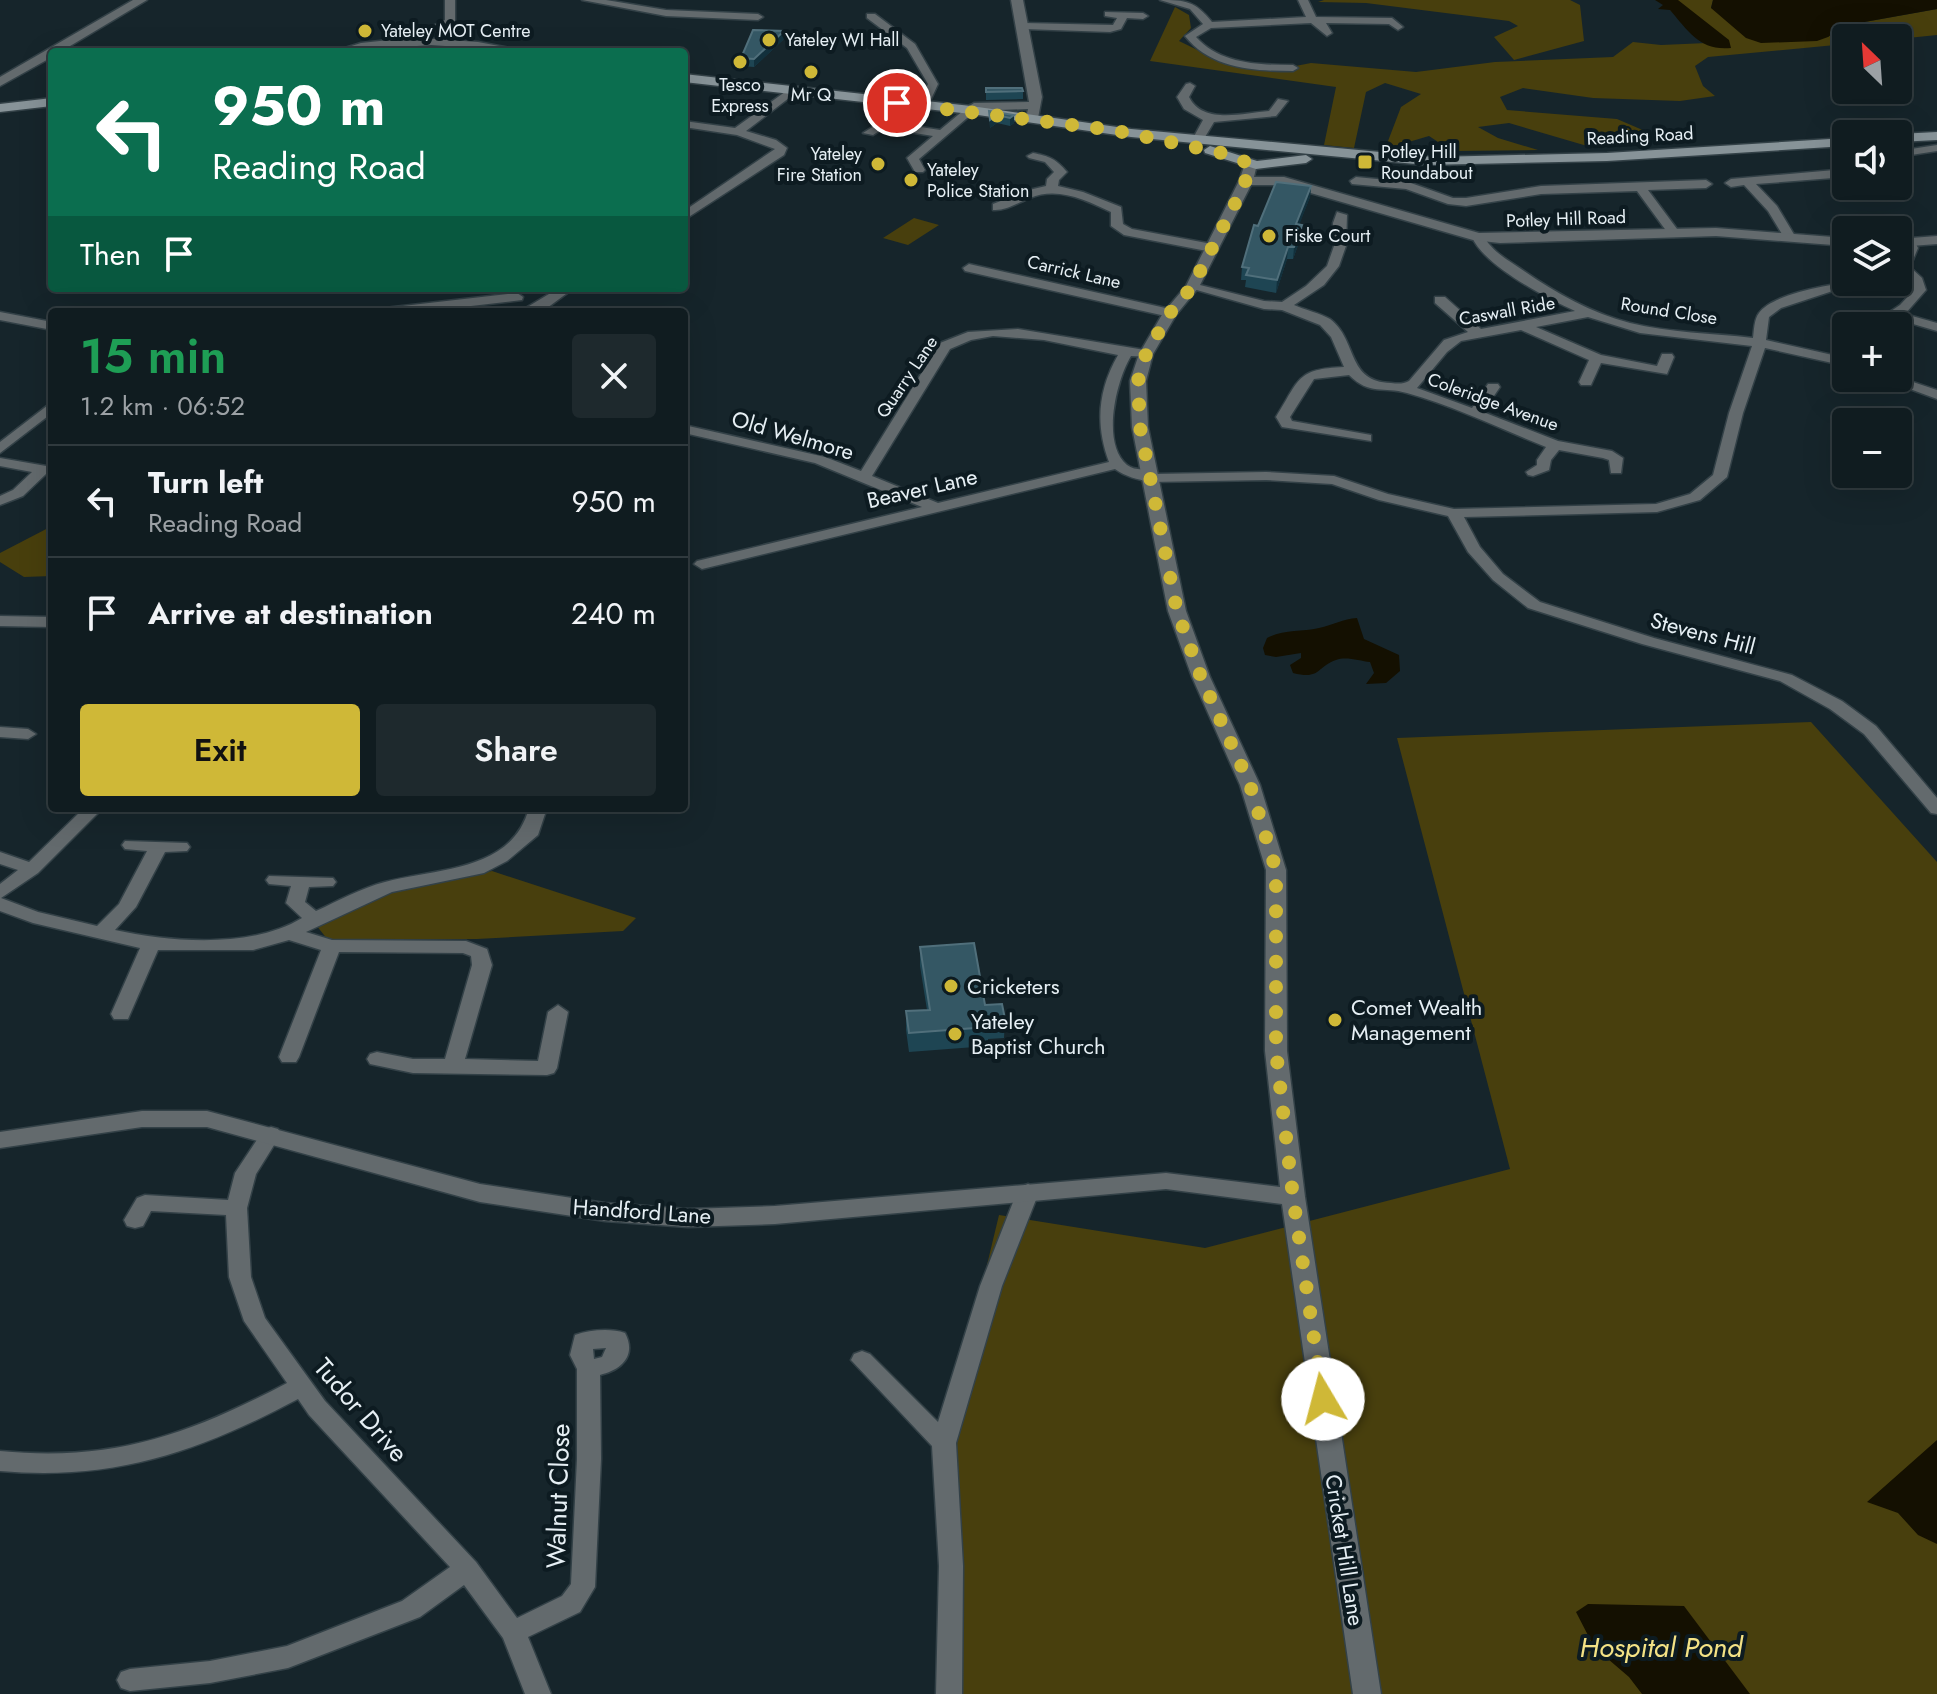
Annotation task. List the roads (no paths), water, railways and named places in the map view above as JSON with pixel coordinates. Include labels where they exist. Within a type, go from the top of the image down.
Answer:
[{"type":"main road","name":"Reading Road","points":[[688,78],[889,101],[1028,112],[1131,133],[1436,161]]},
{"type":"main road","points":[[0,108],[48,102]]},
{"type":"main road","name":"Reading Road","points":[[1131,133],[1245,165],[1270,157],[1381,155]]},
{"type":"main road","points":[[1912,137],[1937,136]]},
{"type":"main road","name":"Reading Road","points":[[1198,140],[1245,165]]},
{"type":"main road","name":"Reading Road","points":[[1270,157],[1436,161],[1593,157],[1832,143]]},
{"type":"street","points":[[58,48],[141,0]]},
{"type":"street","points":[[450,0],[457,27],[477,43]]},
{"type":"street","points":[[587,0],[652,11],[751,19]]},
{"type":"street","points":[[652,11],[669,0]]},
{"type":"street","points":[[1017,0],[1024,26],[1028,112]]},
{"type":"street","points":[[1165,0],[1194,7],[1209,25]]},
{"type":"street","points":[[1303,0],[1312,20],[1321,23],[1327,33]]},
{"type":"street","points":[[1109,14],[1143,16]]},
{"type":"street","points":[[1024,26],[1110,29],[1117,27],[1123,15]]},
{"type":"street","points":[[871,16],[911,46],[933,84],[924,104]]},
{"type":"street","points":[[1293,68],[1257,68],[1211,55],[1190,36],[1209,25],[1312,20],[1386,20],[1398,27]]},
{"type":"street","points":[[362,48],[412,40],[457,27]]},
{"type":"street","points":[[412,40],[477,43],[504,48]]},
{"type":"street","points":[[0,82],[48,54]]},
{"type":"street","points":[[1190,86],[1183,97],[1188,107],[1209,119],[1272,114],[1282,101]]},
{"type":"street","points":[[740,132],[741,128],[793,91]]},
{"type":"street","points":[[919,170],[913,158],[972,109]]},
{"type":"street","points":[[1198,140],[1209,119]]},
{"type":"street","points":[[869,133],[880,121],[944,134]]},
{"type":"street","points":[[688,125],[740,132],[781,148],[780,153],[688,213]]},
{"type":"street","points":[[1912,152],[1937,148]]},
{"type":"street","points":[[1033,156],[1049,159],[1061,172],[1053,179],[1052,188]]},
{"type":"street","name":"Potley Hill Road","points":[[1245,165],[1284,181],[1478,237],[1524,240],[1674,233],[1755,233],[1832,241]]},
{"type":"street","name":"Cricket Hill Lane","points":[[1245,165],[1212,248],[1192,287],[1170,313],[1146,354],[1138,381],[1140,427],[1177,611],[1201,677],[1250,785],[1276,870],[1276,1051],[1293,1197],[1367,1694]]},
{"type":"street","points":[[1731,183],[1832,174]]},
{"type":"street","points":[[1356,181],[1408,186],[1466,202],[1541,190],[1706,184]]},
{"type":"street","points":[[1747,182],[1773,209],[1789,236]]},
{"type":"street","points":[[1640,187],[1674,233]]},
{"type":"street","points":[[997,207],[1034,191],[1052,188],[1099,201],[1117,210],[1117,226],[1128,232],[1212,248]]},
{"type":"street","points":[[1284,306],[1312,290],[1326,276],[1340,247],[1337,224],[1341,215]]},
{"type":"street","name":"Round Close","points":[[1478,237],[1483,247],[1511,267],[1588,313],[1639,329],[1758,340],[1832,358]]},
{"type":"street","points":[[1912,242],[1937,240]]},
{"type":"street","name":"Carrick Lane","points":[[969,268],[1170,313]]},
{"type":"street","points":[[1912,275],[1920,290],[1916,298],[1889,318],[1937,327]]},
{"type":"street","points":[[1192,287],[1264,305],[1284,306],[1325,322],[1337,336],[1353,371],[1309,376],[1283,417],[1287,424],[1300,428],[1366,438]]},
{"type":"street","points":[[1126,353],[1110,381],[1104,410],[1117,464],[1131,474],[1334,480],[1384,497],[1454,513],[1657,508],[1695,497],[1720,477],[1736,413],[1758,353],[1763,316],[1776,305],[1832,288]]},
{"type":"street","points":[[411,308],[516,292]]},
{"type":"street","points":[[538,308],[562,292]]},
{"type":"street","points":[[1440,300],[1476,332]]},
{"type":"street","name":"Caswall Ride","points":[[1406,388],[1417,384],[1448,342],[1476,332],[1588,313]]},
{"type":"street","points":[[3,319],[48,325]]},
{"type":"street","points":[[1523,326],[1597,358],[1660,377],[1667,357]]},
{"type":"street","name":"Quarry Lane","points":[[864,478],[945,346],[953,341],[983,334],[1009,333],[1146,354]]},
{"type":"street","points":[[1586,382],[1597,358]]},
{"type":"street","name":"Coleridge Avenue","points":[[1353,371],[1362,380],[1377,387],[1406,388],[1476,412],[1555,445],[1607,454],[1616,458],[1616,470]]},
{"type":"street","points":[[1912,386],[1937,395]]},
{"type":"street","points":[[1476,412],[1493,387]]},
{"type":"street","points":[[0,449],[48,409]]},
{"type":"street","name":"Old Welmore","points":[[688,430],[820,460],[933,506]]},
{"type":"street","points":[[1533,472],[1544,467],[1544,460],[1555,445]]},
{"type":"street","points":[[0,462],[47,470]]},
{"type":"street","name":"Beaver Lane","points":[[702,564],[1117,464]]},
{"type":"street","points":[[0,501],[18,493],[47,470]]},
{"type":"street","name":"Stevens Hill","points":[[1454,513],[1473,549],[1498,577],[1534,605],[1648,641],[1786,678],[1836,705],[1870,730],[1937,809]]},
{"type":"street","points":[[0,621],[48,622]]},
{"type":"street","points":[[0,732],[28,734]]},
{"type":"street","points":[[0,893],[32,869],[90,812]]},
{"type":"street","points":[[0,904],[33,917],[151,944],[253,944],[291,933],[314,919],[387,887],[478,869],[501,857],[532,831],[537,812]]},
{"type":"street","points":[[131,845],[181,847]]},
{"type":"street","points":[[101,932],[127,907],[159,846]]},
{"type":"street","points":[[0,858],[32,869]]},
{"type":"street","points":[[275,880],[327,882]]},
{"type":"street","points":[[302,881],[295,903],[314,919]]},
{"type":"street","points":[[291,933],[312,943],[332,946],[466,947],[480,953],[482,965],[453,1066]]},
{"type":"street","points":[[121,1014],[151,944]]},
{"type":"street","points":[[289,1057],[332,946]]},
{"type":"street","points":[[377,1059],[413,1066],[547,1068],[558,1012]]},
{"type":"street","name":"Handford Lane","points":[[0,1140],[142,1119],[207,1119],[480,1193],[605,1212],[688,1218],[766,1216],[1166,1181],[1293,1197]]},
{"type":"street","name":"Tudor Drive","points":[[271,1134],[246,1173],[236,1208],[240,1277],[255,1321],[301,1386],[353,1447],[467,1569],[513,1632],[538,1694]]},
{"type":"street","points":[[949,1694],[951,1566],[944,1443],[991,1286],[1028,1192]]},
{"type":"street","points":[[135,1220],[145,1203],[236,1208]]},
{"type":"street","points":[[862,1360],[944,1443]]},
{"type":"street","name":"Walnut Close","points":[[513,1632],[571,1604],[583,1587],[589,1459],[588,1369]]},
{"type":"street","points":[[0,1461],[80,1463],[150,1454],[212,1432],[301,1386]]},
{"type":"street","points":[[130,1680],[210,1672],[288,1657],[411,1609],[467,1569]]},
{"type":"water","points":[[1655,0],[1678,0],[1729,40],[1731,48],[1703,43],[1670,10],[1658,9],[1663,5]]},
{"type":"water","points":[[1713,0],[1937,0],[1937,9],[1853,24],[1832,24],[1832,34],[1817,41],[1761,43],[1746,38],[1711,8]]},
{"type":"water","points":[[1357,618],[1364,639],[1399,655],[1400,671],[1386,683],[1366,684],[1374,673],[1370,662],[1340,659],[1314,674],[1302,675],[1293,673],[1290,665],[1301,658],[1301,653],[1276,657],[1265,655],[1263,648],[1267,638],[1273,635]]},
{"type":"water","points":[[1937,1440],[1937,1544],[1918,1535],[1898,1513],[1867,1502]]},
{"type":"water","name":"Hospital Pond","points":[[1588,1604],[1684,1606],[1750,1694],[1642,1694],[1629,1677],[1594,1647],[1576,1612]]},
{"type":"place","name":"Yateley MOT Centre","points":[[365,31]]},
{"type":"place","name":"Yateley WI Hall","points":[[769,40]]},
{"type":"place","name":"Tesco Express","points":[[740,62]]},
{"type":"place","name":"Mr Q","points":[[811,72]]},
{"type":"place","name":"Potley Hill Roundabout","points":[[1365,162]]},
{"type":"place","name":"Yateley Fire Station","points":[[878,164]]},
{"type":"place","name":"Yateley Police Station","points":[[911,180]]},
{"type":"place","name":"Fiske Court","points":[[1269,236]]},
{"type":"place","name":"Cricketers","points":[[951,986]]},
{"type":"place","name":"Comet Wealth Management","points":[[1335,1020]]},
{"type":"place","name":"Yateley Baptist Church","points":[[955,1034]]}]
